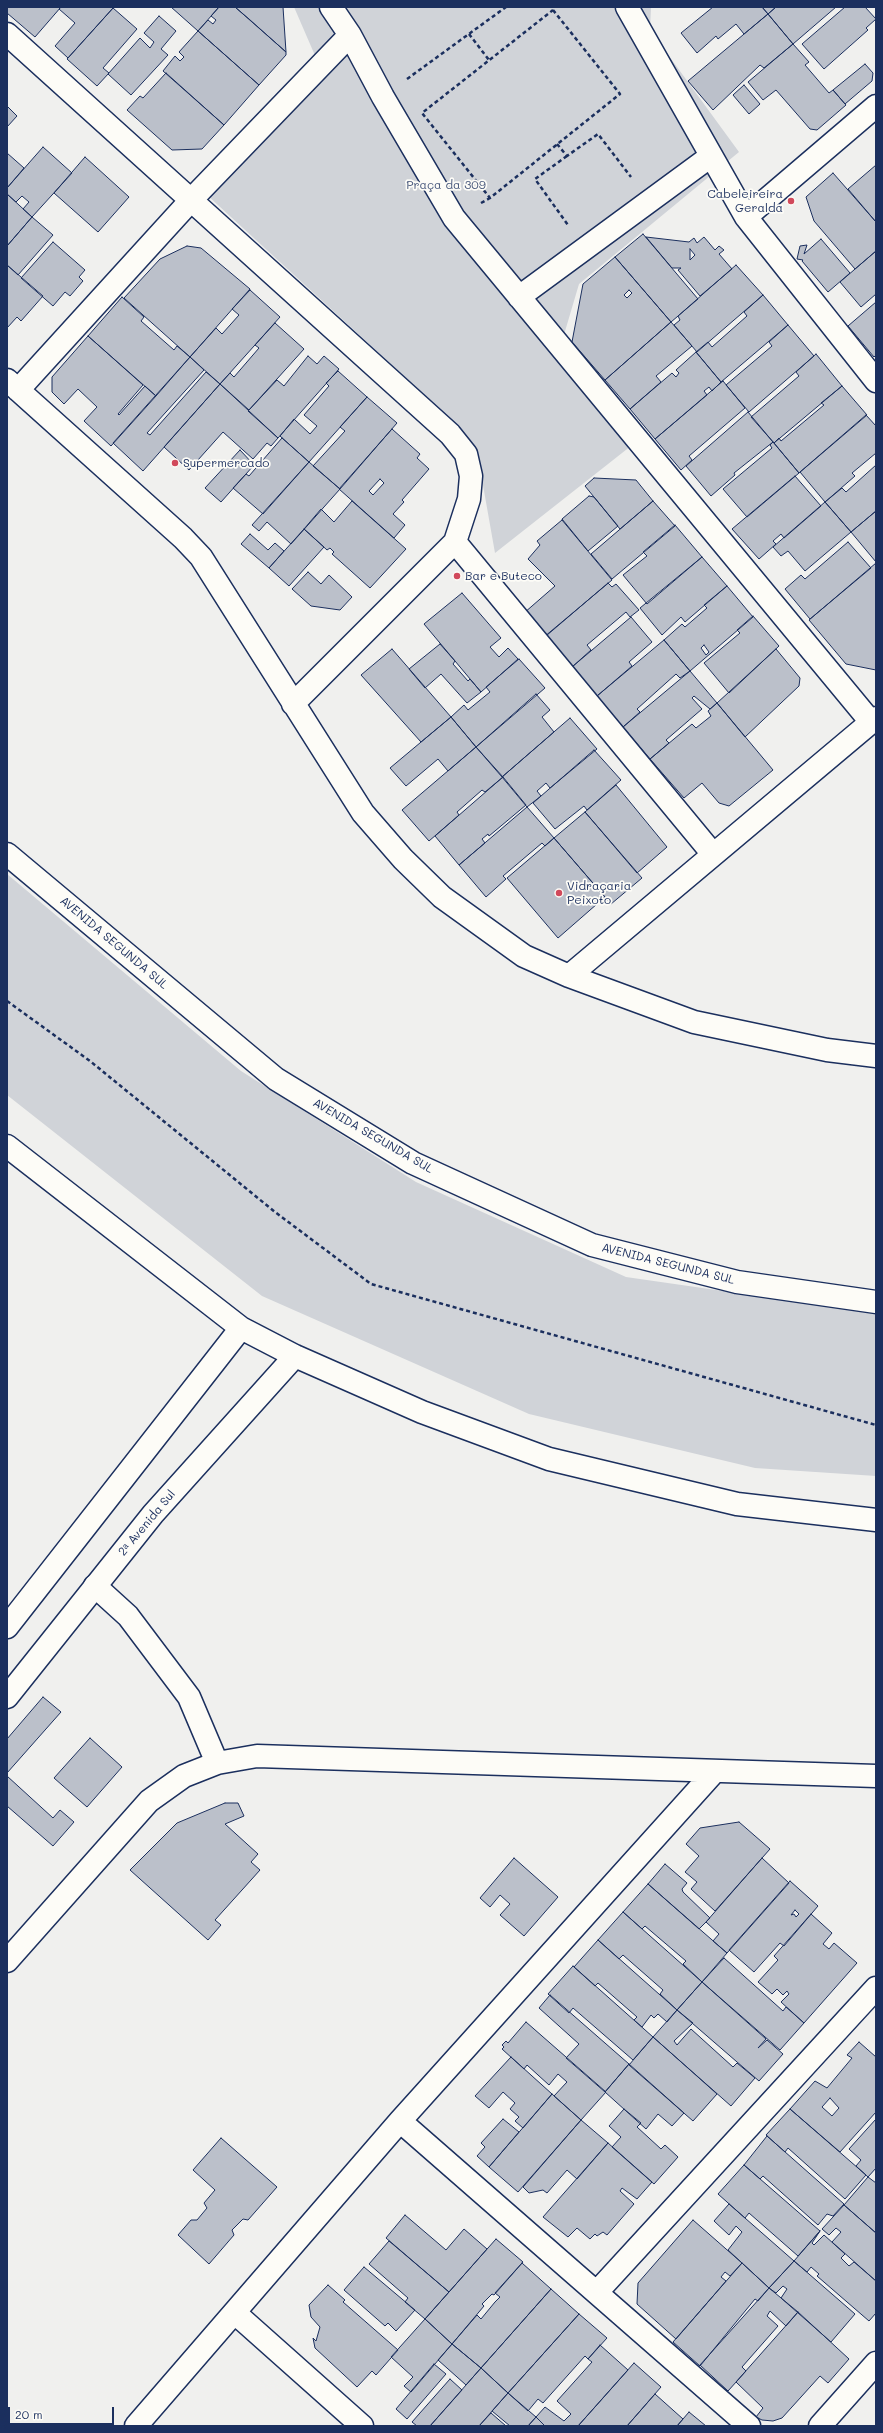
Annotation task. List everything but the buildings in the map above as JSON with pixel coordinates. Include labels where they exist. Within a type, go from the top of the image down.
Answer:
[{"type":"street","points":[[331,7],[350,35],[383,97],[454,218],[873,720],[568,976]]},
{"type":"street","points":[[627,7],[746,217],[876,381]]},
{"type":"street","points":[[7,34],[430,414],[466,454],[471,476],[469,500],[455,542],[293,704]]},
{"type":"street","points":[[350,35],[12,385],[183,538],[201,557],[293,704],[364,813],[404,859],[442,897],[524,956],[568,976],[694,1022],[827,1050],[876,1056]]},
{"type":"street","points":[[746,217],[876,106]]},
{"type":"street","points":[[519,297],[711,156]]},
{"type":"street","points":[[455,542],[712,854]]},
{"type":"street","name":"AVENIDA SEGUNDA SUL","points":[[7,854],[276,1079],[413,1163],[592,1245],[737,1282],[876,1302]]},
{"type":"street","points":[[7,1146],[241,1328],[295,1356],[422,1412],[549,1459],[737,1504],[876,1520]]},
{"type":"street","points":[[7,1627],[241,1328]]},
{"type":"street","name":"2ᵃ Avenida Sul","points":[[7,1697],[153,1514],[295,1356]]},
{"type":"street","points":[[95,1586],[128,1616],[189,1697],[217,1763]]},
{"type":"street","points":[[7,1961],[149,1801],[184,1776],[217,1763],[257,1756],[876,1776]]},
{"type":"street","points":[[136,2426],[400,2121],[715,1771]]},
{"type":"street","points":[[597,2292],[876,1988]]},
{"type":"street","points":[[400,2121],[749,2426]]},
{"type":"street","points":[[235,2313],[362,2426]]},
{"type":"street","points":[[820,2426],[876,2363]]},
{"type":"path","points":[[383,97],[506,7]]},
{"type":"path","points":[[553,10],[620,94],[490,198],[422,113],[489,60],[553,10]]},
{"type":"path","points":[[469,34],[489,60]]},
{"type":"path","points":[[570,228],[535,179],[598,134],[635,181]]},
{"type":"path","points":[[557,144],[567,156]]},
{"type":"path","points":[[7,1001],[90,1061],[275,1212],[371,1284],[876,1426]]},
{"type":"green space","name":"Praça da 309","points":[[294,7],[651,7],[650,30],[739,152],[579,284],[558,355],[636,442],[495,553],[478,457],[453,421],[207,195],[323,74]]},
{"type":"green space","points":[[7,874],[241,1071],[416,1182],[626,1277],[876,1313],[876,1476],[755,1468],[529,1414],[262,1296],[7,1095]]},
{"type":"place","name":"Cabeleireira Geralda","points":[[791,201]]},
{"type":"place","name":"Supermercado","points":[[175,463]]},
{"type":"place","name":"Bar e Buteco","points":[[457,576]]},
{"type":"place","name":"Vidraçaria Peixoto","points":[[559,893]]}]
